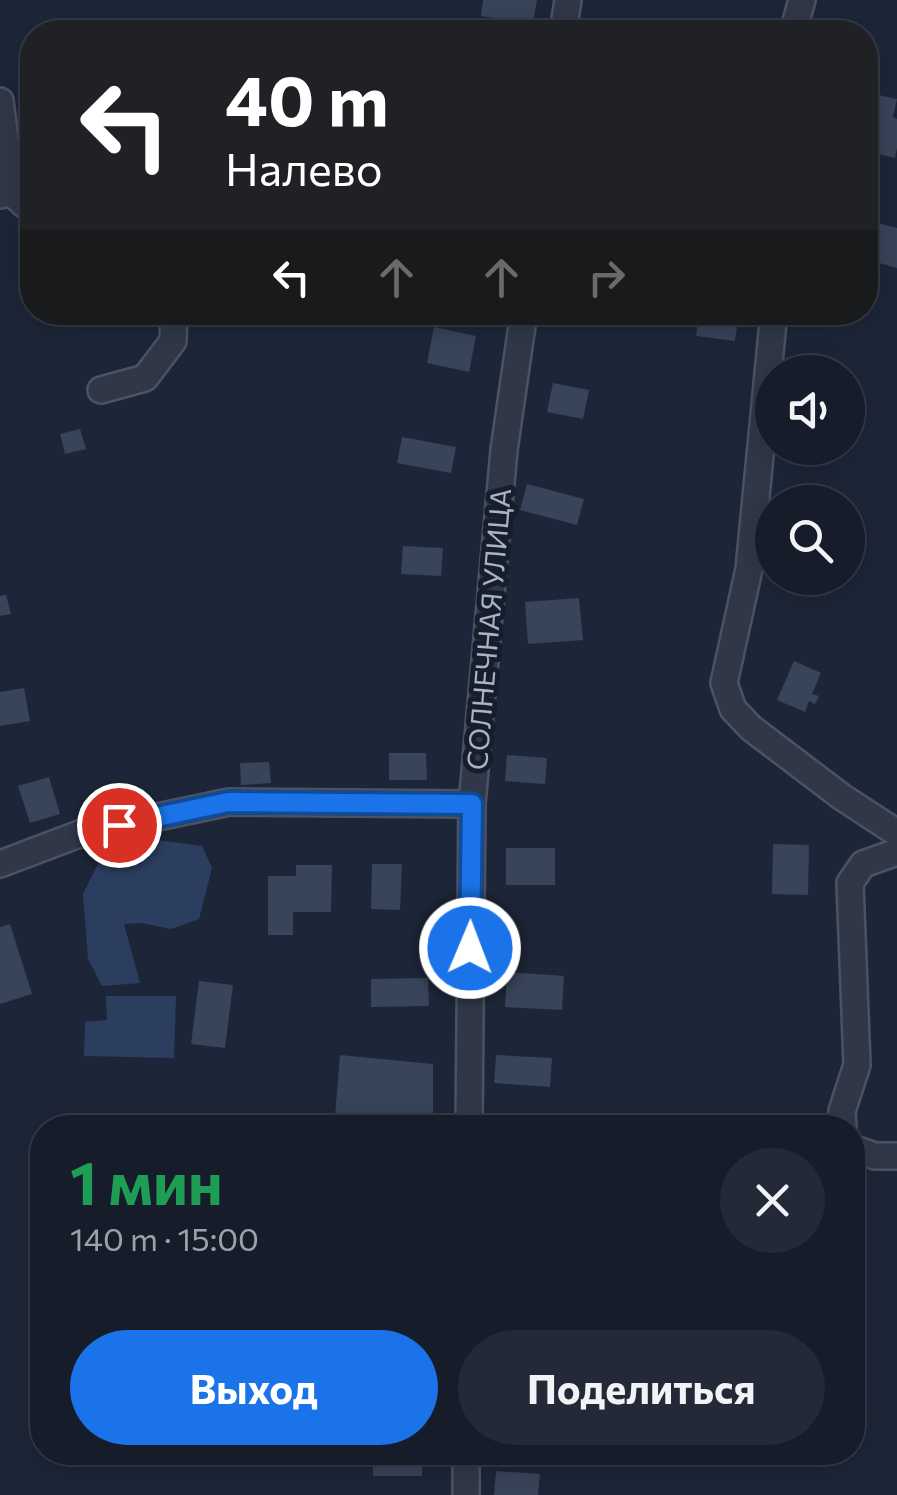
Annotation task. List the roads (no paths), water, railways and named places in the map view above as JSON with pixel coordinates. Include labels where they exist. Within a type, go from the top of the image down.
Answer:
[{"type":"street","points":[[0,101],[15,197]]},
{"type":"street","points":[[101,390],[145,378],[173,340],[174,325]]},
{"type":"street","name":"СОЛНЕЧНАЯ УЛИЦА","points":[[469,1115],[472,804],[504,450],[522,325]]},
{"type":"street","points":[[773,325],[750,570],[724,683],[733,709],[751,728],[897,834]]},
{"type":"street","points":[[0,864],[82,833],[228,802],[472,804]]},
{"type":"street","points":[[842,1115],[858,1065],[850,884],[863,864],[897,852]]},
{"type":"street","points":[[466,1465],[466,1495]]},
{"type":"water","points":[[142,838],[202,846],[212,868],[199,919],[171,929],[124,924],[140,983],[102,986],[88,959],[83,894],[107,846]]},
{"type":"water","points":[[106,996],[176,996],[174,1058],[84,1056],[85,1022],[107,1020]]}]
